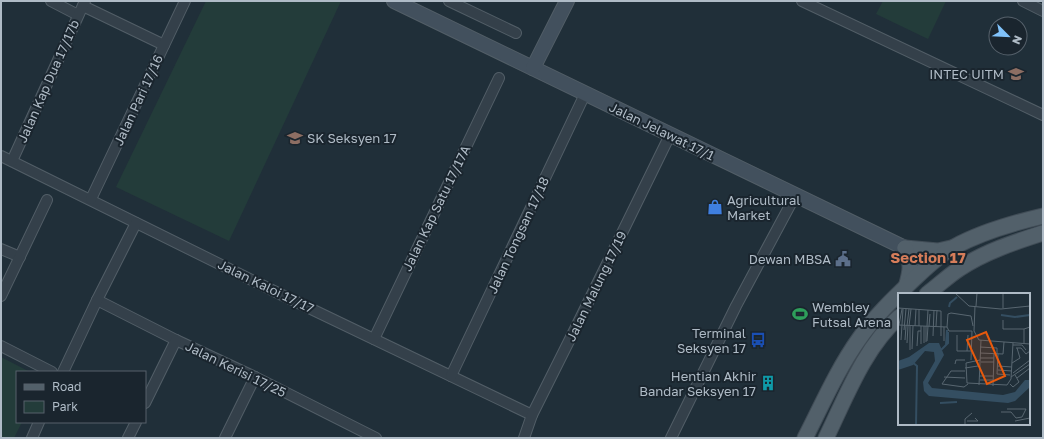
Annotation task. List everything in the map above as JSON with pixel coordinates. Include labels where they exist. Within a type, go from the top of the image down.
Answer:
[{"type":"main road","points":[[899,293],[952,248],[991,232],[1043,216]]},
{"type":"main road","points":[[928,293],[959,269],[978,258],[1043,233]]},
{"type":"main road","points":[[906,286],[911,266],[905,248],[938,251],[952,248]]},
{"type":"main road","points":[[929,266],[940,270],[959,269]]},
{"type":"main road","points":[[805,438],[842,367],[858,340],[878,314],[898,294]]},
{"type":"main road","points":[[826,438],[856,374],[874,347],[898,318]]},
{"type":"street","points":[[51,1],[82,7],[164,45]]},
{"type":"street","name":"Jalan Pari 17/16","points":[[90,199],[185,1]]},
{"type":"street","name":"Jalan Jelawat 17/1","points":[[394,1],[905,248],[929,266]]},
{"type":"street","points":[[449,1],[516,33]]},
{"type":"street","points":[[533,68],[567,1]]},
{"type":"street","points":[[802,1],[1043,115]]},
{"type":"street","points":[[1023,1],[1043,11]]},
{"type":"street","name":"Jalan Kap Dua 17/17b","points":[[12,161],[82,7]]},
{"type":"street","name":"Jalan Kap Satu 17/17A","points":[[374,339],[499,78]]},
{"type":"street","name":"Jalan Tongsan 17/18","points":[[451,376],[585,94]]},
{"type":"street","name":"Jalan Malung 17/19","points":[[524,438],[532,415],[670,135]]},
{"type":"street","name":"Jalan Kaloi 17/17","points":[[1,156],[532,415]]},
{"type":"street","points":[[671,438],[736,306],[795,196]]},
{"type":"street","points":[[1,296],[47,200]]},
{"type":"street","points":[[63,371],[136,223]]},
{"type":"street","points":[[1,249],[20,257]]},
{"type":"street","name":"Jalan Kerisi 17/25","points":[[97,300],[376,438]]},
{"type":"street","points":[[146,401],[176,340]]},
{"type":"street","points":[[1,346],[50,371]]},
{"type":"street","points":[[225,438],[255,377]]},
{"type":"street","points":[[32,438],[39,423]]},
{"type":"street","points":[[128,438],[136,423]]},
{"type":"green space","points":[[206,1],[341,1],[229,241],[116,187]]},
{"type":"green space","points":[[883,1],[946,1],[928,39],[876,14]]},
{"type":"green space","points":[[1,357],[28,371],[16,371],[16,423],[22,423],[14,438],[1,438]]},
{"type":"place","name":"INTEC UITM","points":[[1016,74]]},
{"type":"place","name":"SK Seksyen 17","points":[[295,138]]},
{"type":"place","name":"Agricultural Market","points":[[715,207]]},
{"type":"place","name":"Dewan MBSA","points":[[843,259]]},
{"type":"place","name":"Wembley Futsal Arena","points":[[800,314]]},
{"type":"place","name":"Terminal Seksyen 17","points":[[758,340]]},
{"type":"place","name":"Hentian Akhir Bandar Seksyen 17","points":[[768,383]]},
{"type":"district","name":"Section 17","points":[[928,257]]}]
